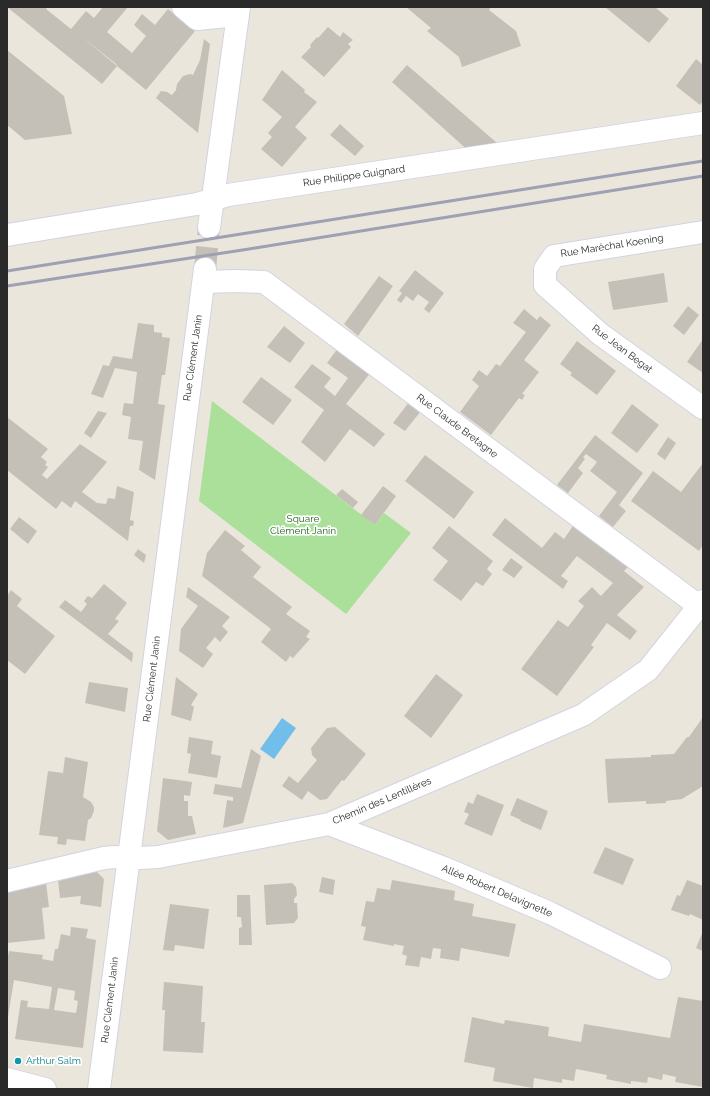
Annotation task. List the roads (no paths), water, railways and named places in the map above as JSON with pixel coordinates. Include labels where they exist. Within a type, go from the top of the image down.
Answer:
[{"type":"street","points":[[183,7],[196,19],[239,11],[209,227]]},
{"type":"street","name":"Rue Philippe Guignard","points":[[7,235],[68,226],[212,200],[228,195],[703,123]]},
{"type":"street","name":"Rue Maréchal Koening","points":[[545,285],[545,269],[554,256],[703,232]]},
{"type":"street","name":"Rue Claude Bretagne","points":[[204,276],[235,281],[264,282],[701,604]]},
{"type":"street","name":"Rue Clément Janin","points":[[99,1089],[204,276]]},
{"type":"street","name":"Rue Jean Begat","points":[[545,285],[600,334],[703,408]]},
{"type":"street","name":"Chemin des Lentillères","points":[[7,881],[104,858],[158,857],[329,824],[583,715],[648,670],[701,604]]},
{"type":"street","name":"Allée Robert Delavignette","points":[[329,824],[444,868],[550,913],[660,968]]},
{"type":"street","points":[[7,1079],[45,1089]]},
{"type":"water","points":[[282,718],[296,728],[274,759],[260,749]]},
{"type":"tunnel","points":[[205,269],[209,227]]},
{"type":"railway","points":[[7,271],[703,161]]},
{"type":"railway","points":[[7,286],[249,249],[703,176]]},
{"type":"place","name":"Arthur Salm","points":[[18,1061]]},
{"type":"park label","name":"Square Clément Janin","points":[[303,524]]}]
